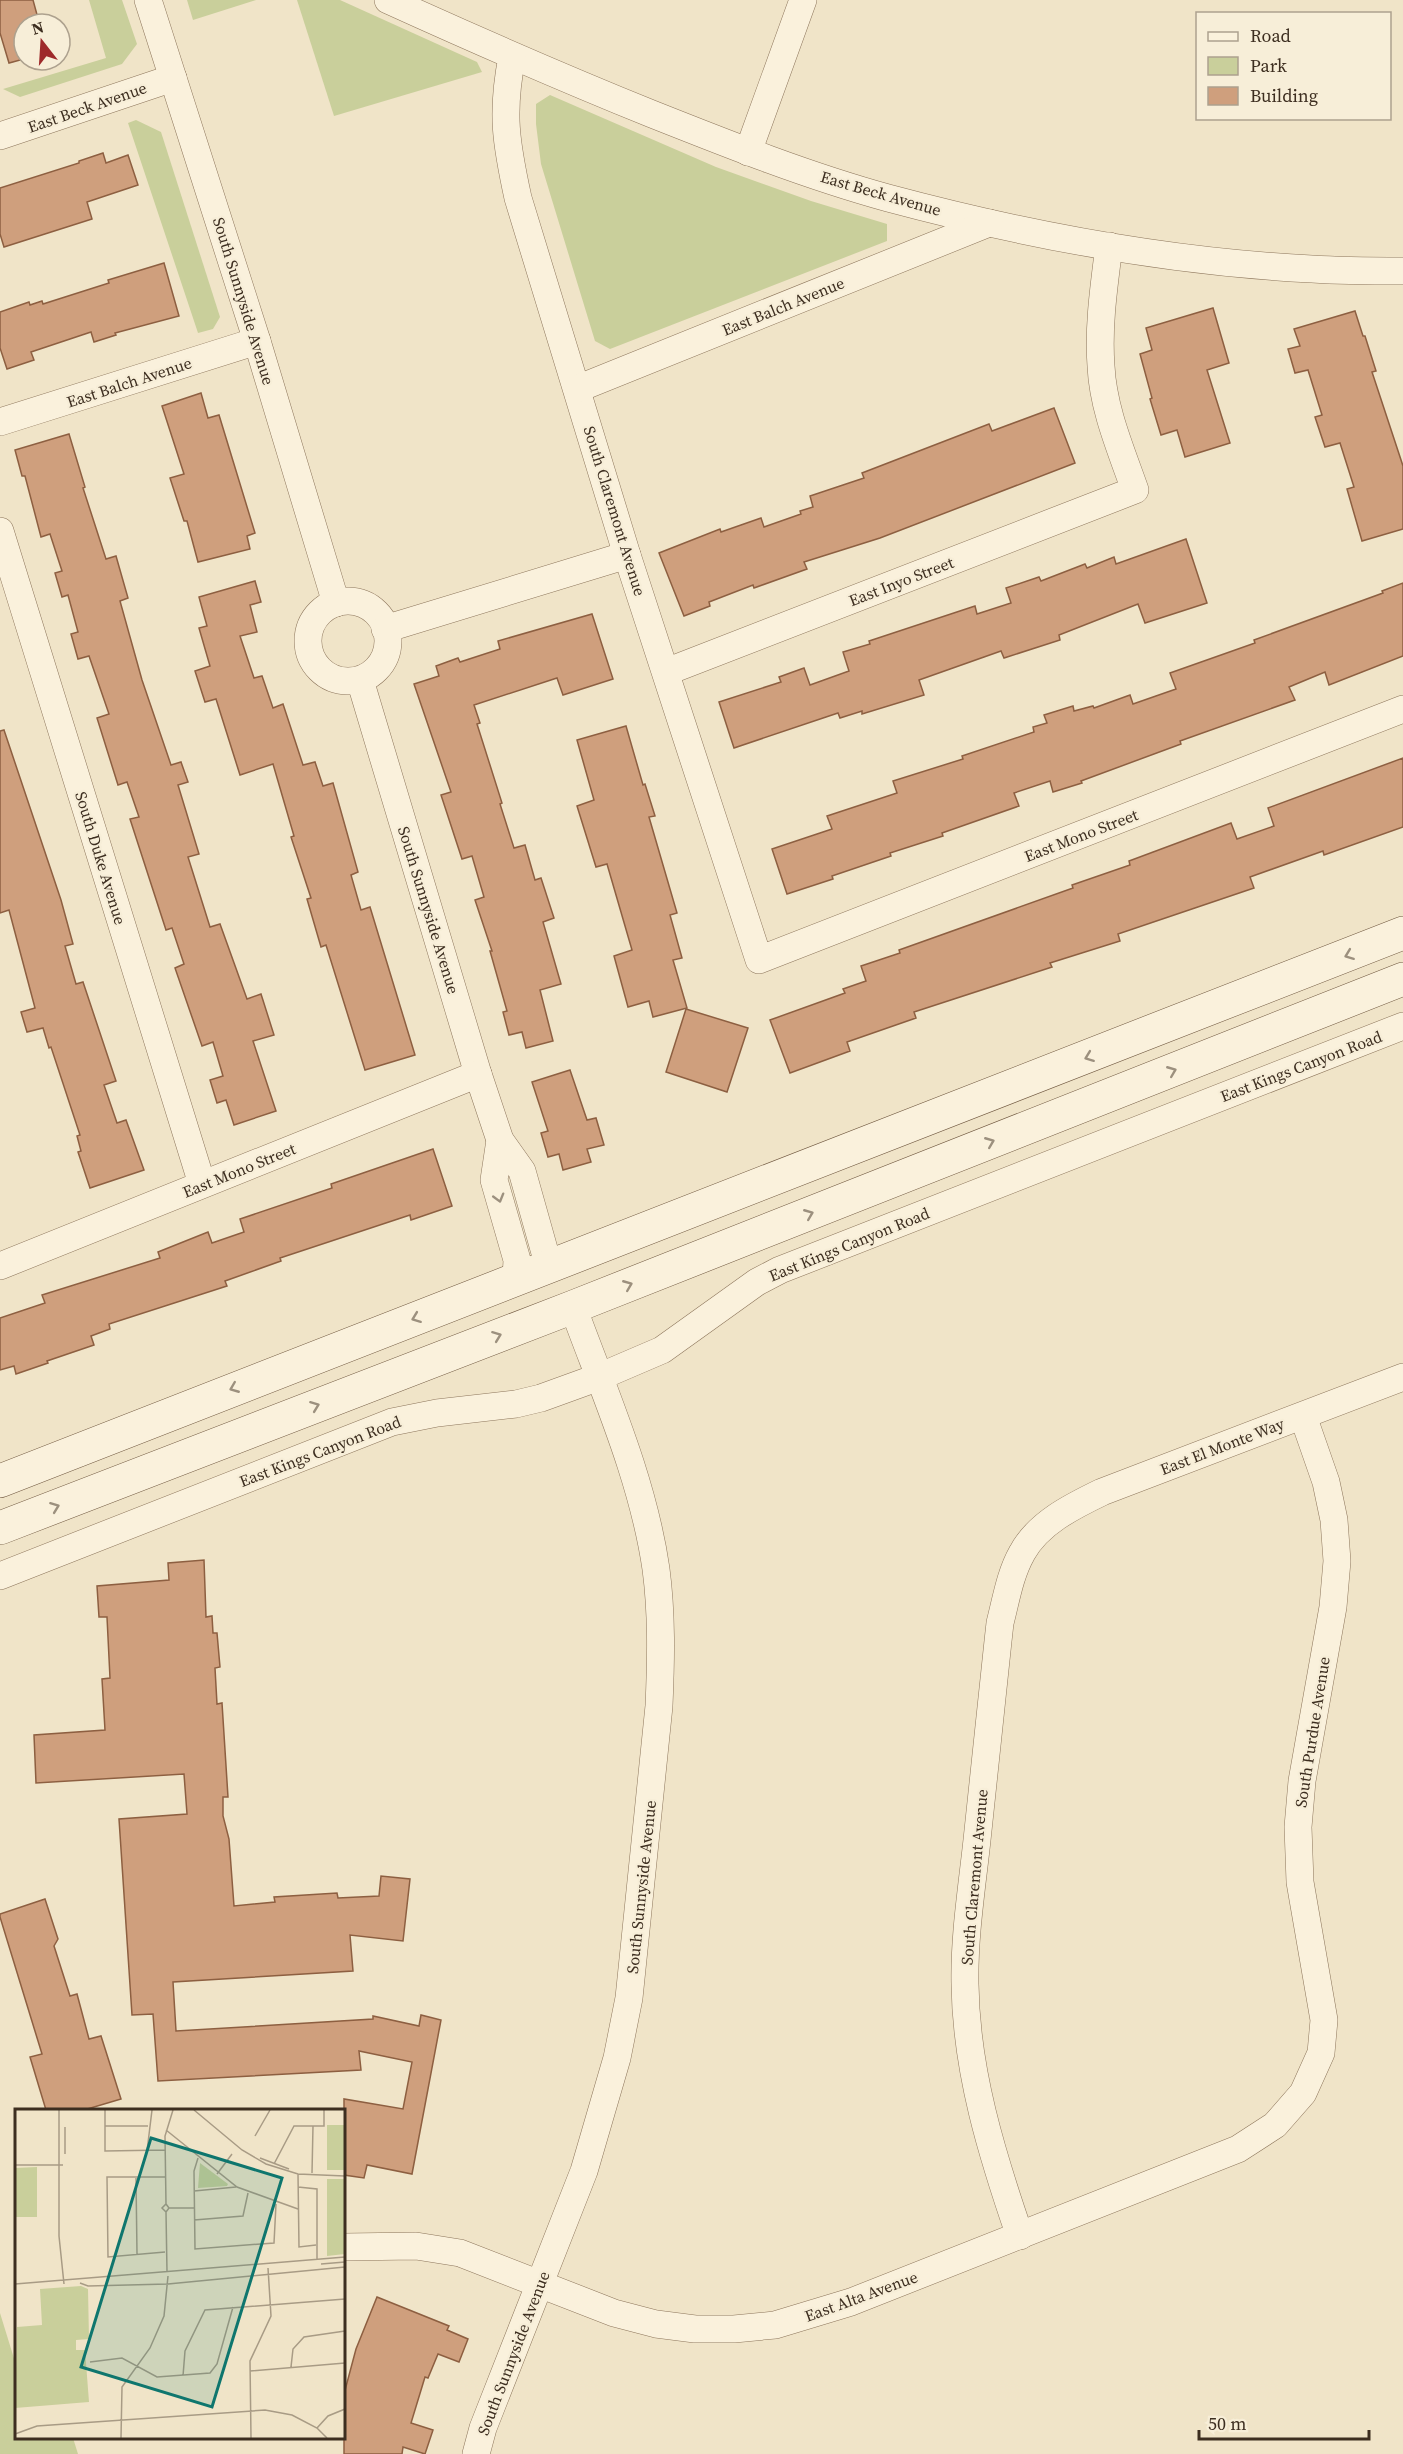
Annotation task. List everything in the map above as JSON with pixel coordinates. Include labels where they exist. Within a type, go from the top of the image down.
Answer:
[{"type":"main road","points":[[0,1481],[1403,933]]},
{"type":"main road","points":[[0,1528],[573,1307],[1403,980]]},
{"type":"main road","points":[[573,1307],[573,1292],[590,1274],[842,1175],[894,1133]]},
{"type":"main road","points":[[240,1435],[293,1391],[518,1301],[541,1285],[549,1267]]},
{"type":"street","name":"South Sunnyside Avenue","points":[[148,0],[257,341],[336,603]]},
{"type":"street","name":"East Beck Avenue","points":[[388,0],[512,57],[748,152],[886,197],[989,223],[1109,246],[1236,263],[1313,270],[1403,271]]},
{"type":"street","points":[[748,152],[803,0]]},
{"type":"street","name":"South Claremont Avenue","points":[[512,57],[504,110],[507,149],[518,198],[627,555],[759,960]]},
{"type":"street","name":"East Beck Avenue","points":[[0,136],[173,78]]},
{"type":"street","name":"East Balch Avenue","points":[[577,389],[989,223]]},
{"type":"street","name":"East Inyo Street","points":[[666,672],[1135,490],[1108,412],[1101,367],[1101,320],[1109,246]]},
{"type":"street","name":"East Balch Avenue","points":[[0,422],[257,341]]},
{"type":"street","name":"South Duke Avenue","points":[[0,531],[202,1184]]},
{"type":"street","points":[[386,629],[627,555]]},
{"type":"street","points":[[348,601],[362,603],[374,610],[386,629],[387,650],[382,663],[372,674],[360,680],[343,682],[330,678],[318,669],[310,658],[307,644],[308,632],[314,619],[324,609],[336,603],[348,601]]},
{"type":"street","name":"South Sunnyside Avenue","points":[[360,680],[478,1074],[500,1140],[522,1171],[549,1267]]},
{"type":"street","name":"East Mono Street","points":[[759,960],[1403,709]]},
{"type":"street","name":"East Kings Canyon Road","points":[[0,1576],[392,1422],[437,1413],[516,1404],[541,1398],[599,1377],[662,1350],[757,1282],[780,1270],[1403,1026]]},
{"type":"street","name":"East Mono Street","points":[[0,1266],[478,1074]]},
{"type":"street","name":"South Sunnyside Avenue","points":[[500,1140],[494,1180],[517,1260],[516,1279]]},
{"type":"street","name":"South Sunnyside Avenue","points":[[476,2454],[483,2428],[584,2171],[602,2116],[619,2048],[629,1998],[659,1706],[661,1658],[656,1568],[645,1515],[573,1307]]},
{"type":"street","name":"East El Monte Way","points":[[1046,1525],[1070,1508],[1102,1492],[1403,1377]]},
{"type":"street","name":"South Purdue Avenue","points":[[1303,1416],[1326,1482],[1334,1520],[1337,1561],[1333,1607],[1302,1781],[1298,1827],[1300,1882],[1324,2020],[1321,2052]]},
{"type":"street","name":"South Claremont Avenue","points":[[1020,2236],[995,2165],[980,2105],[969,2044],[965,1984],[968,1920],[1000,1623],[1010,1581],[1023,1551],[1046,1525]]},
{"type":"street","name":"East Alta Avenue","points":[[345,2247],[416,2246],[460,2253],[614,2313],[656,2324],[695,2329],[734,2329],[775,2325],[813,2315],[1238,2149],[1275,2125],[1304,2093],[1321,2052]]},
{"type":"green space","points":[[89,0],[122,0],[137,44],[122,64],[20,97],[3,89],[59,72],[72,72],[72,68],[106,58]]},
{"type":"green space","points":[[187,0],[256,0],[193,20]]},
{"type":"green space","points":[[297,0],[340,0],[477,62],[482,72],[334,116]]},
{"type":"green space","points":[[550,95],[716,167],[811,201],[887,224],[887,241],[610,349],[595,341],[541,164],[536,104]]},
{"type":"green space","points":[[136,120],[161,132],[220,317],[213,329],[198,333],[128,123]]},
{"type":"green space","points":[[0,2313],[15,2362],[15,2439],[73,2439],[78,2454],[0,2454]]},
{"type":"building","points":[[0,0],[33,0],[36,12],[12,12],[12,62],[9,63],[0,33]]},
{"type":"building","points":[[103,153],[106,163],[128,155],[138,185],[87,202],[92,219],[4,247],[0,234],[0,188]]},
{"type":"building","points":[[164,263],[179,316],[115,333],[116,335],[94,342],[91,332],[31,352],[34,360],[7,369],[0,348],[0,312],[29,302],[30,305],[42,301],[43,304],[109,283],[108,280]]},
{"type":"building","points":[[1213,308],[1229,363],[1207,370],[1230,443],[1185,457],[1177,430],[1161,435],[1140,354],[1152,350],[1146,328]]},
{"type":"building","points":[[1355,311],[1376,371],[1372,372],[1403,466],[1403,529],[1362,541],[1347,489],[1354,487],[1340,443],[1325,447],[1315,417],[1322,415],[1308,370],[1295,373],[1288,349],[1300,346],[1294,329]]},
{"type":"building","points":[[201,393],[208,418],[219,415],[255,533],[247,536],[250,549],[198,562],[187,521],[184,521],[170,478],[184,474],[162,406]]},
{"type":"building","points":[[1054,408],[1075,463],[880,538],[804,562],[807,569],[754,588],[753,585],[709,602],[710,606],[684,616],[659,553],[720,529],[721,532],[761,518],[764,527],[801,514],[800,511],[813,507],[810,496],[864,478],[862,473],[989,424],[992,431]]},
{"type":"building","points":[[69,434],[85,487],[83,488],[106,559],[116,556],[128,598],[120,601],[142,680],[171,765],[181,762],[188,782],[178,785],[199,854],[188,857],[210,927],[220,924],[247,999],[261,994],[274,1035],[253,1041],[276,1111],[234,1125],[226,1100],[217,1103],[210,1080],[223,1076],[213,1042],[202,1046],[175,968],[184,964],[172,928],[166,930],[130,819],[139,817],[127,782],[118,785],[97,718],[109,714],[89,656],[78,659],[71,634],[78,632],[68,595],[62,597],[55,573],[62,571],[50,534],[41,537],[25,476],[22,476],[15,450]]},
{"type":"building","points":[[1186,539],[1207,603],[1145,623],[1138,604],[1059,635],[1060,640],[1004,658],[1001,651],[919,680],[924,695],[862,714],[862,711],[840,718],[838,713],[734,748],[719,702],[781,682],[779,677],[804,668],[810,685],[849,671],[843,652],[870,644],[869,641],[975,606],[977,614],[1011,603],[1006,588],[1039,577],[1041,581],[1085,564],[1087,568],[1114,557],[1116,564]]},
{"type":"building","points":[[255,581],[261,602],[250,605],[257,632],[240,636],[254,678],[262,676],[273,708],[283,704],[303,765],[315,762],[323,786],[333,783],[358,872],[351,875],[361,910],[370,907],[415,1055],[365,1070],[326,945],[321,947],[307,899],[311,898],[291,837],[294,836],[273,764],[240,775],[216,699],[205,702],[195,671],[210,666],[199,628],[207,626],[199,597]]},
{"type":"building","points":[[1403,583],[1403,656],[1329,685],[1325,672],[1289,687],[1295,700],[1180,741],[1181,744],[1081,781],[1082,783],[1053,792],[1050,781],[1014,793],[1019,806],[942,833],[943,836],[890,853],[891,856],[832,876],[833,879],[787,894],[772,849],[832,829],[827,816],[897,793],[893,781],[963,759],[962,756],[1034,732],[1033,727],[1047,723],[1044,715],[1073,706],[1074,711],[1093,706],[1094,708],[1130,695],[1133,704],[1176,689],[1170,673],[1255,643],[1254,640],[1383,593],[1382,591]]},
{"type":"building","points":[[592,614],[613,679],[563,695],[557,678],[474,705],[480,723],[477,724],[514,848],[525,845],[535,880],[541,878],[554,918],[543,922],[561,984],[540,990],[553,1041],[526,1048],[522,1032],[509,1035],[503,1012],[507,1011],[490,951],[492,951],[475,900],[484,897],[472,856],[462,859],[441,795],[451,792],[414,684],[439,676],[436,666],[458,658],[460,662],[500,649],[498,641]]},
{"type":"building","points":[[626,726],[643,785],[645,784],[655,816],[649,817],[677,913],[670,915],[682,958],[673,960],[687,1008],[653,1017],[649,1001],[628,1007],[614,956],[632,950],[607,864],[596,867],[577,806],[594,800],[577,740]]},
{"type":"building","points":[[4,730],[61,900],[73,944],[65,946],[76,984],[83,982],[116,1081],[104,1085],[117,1123],[126,1120],[144,1170],[90,1188],[78,1152],[81,1151],[77,1136],[80,1135],[51,1047],[49,1048],[43,1028],[27,1032],[21,1012],[35,1008],[9,910],[0,913],[0,731]]},
{"type":"building","points":[[1403,758],[1403,827],[1324,855],[1323,851],[1250,877],[1254,888],[1118,934],[1120,941],[1050,963],[1052,967],[914,1012],[916,1018],[847,1042],[850,1051],[790,1073],[770,1020],[845,993],[843,989],[866,981],[861,966],[900,953],[899,950],[1073,888],[1072,885],[1130,865],[1129,861],[1231,823],[1237,839],[1274,826],[1268,808]]},
{"type":"building","points":[[686,1009],[748,1028],[727,1092],[666,1072]]},
{"type":"building","points":[[570,1070],[587,1120],[596,1118],[604,1145],[587,1149],[591,1162],[563,1170],[559,1154],[548,1157],[541,1133],[548,1131],[532,1082]]},
{"type":"building","points":[[433,1149],[452,1206],[411,1220],[410,1215],[280,1258],[281,1261],[225,1281],[227,1286],[109,1324],[110,1329],[91,1336],[94,1345],[47,1361],[48,1363],[16,1374],[14,1366],[0,1370],[0,1318],[45,1303],[42,1295],[160,1258],[158,1252],[208,1232],[212,1243],[244,1232],[240,1219],[332,1188],[331,1184]]},
{"type":"building","points":[[204,1560],[206,1617],[212,1616],[213,1633],[217,1633],[220,1667],[215,1668],[217,1704],[222,1703],[228,1797],[223,1797],[223,1816],[229,1839],[234,1906],[275,1902],[274,1897],[337,1893],[338,1898],[379,1896],[381,1876],[410,1879],[403,1941],[350,1935],[353,1971],[173,1982],[176,2031],[373,2019],[373,2016],[419,2026],[421,2015],[441,2020],[412,2174],[367,2165],[364,2178],[345,2175],[344,2099],[403,2109],[412,2062],[359,2051],[361,2070],[158,2081],[153,2014],[132,2015],[119,1819],[187,1814],[184,1774],[36,1783],[34,1735],[105,1730],[102,1679],[110,1678],[107,1617],[99,1617],[97,1586],[169,1580],[168,1563]]},
{"type":"building","points":[[45,1899],[58,1939],[54,1946],[70,1996],[77,1994],[89,2039],[101,2036],[121,2099],[87,2109],[46,2109],[30,2057],[42,2054],[0,1914]]},
{"type":"building","points":[[377,2297],[449,2326],[447,2330],[468,2339],[459,2362],[438,2354],[428,2378],[425,2377],[411,2423],[433,2430],[425,2454],[403,2447],[402,2454],[344,2454],[345,2390],[356,2349]]}]
